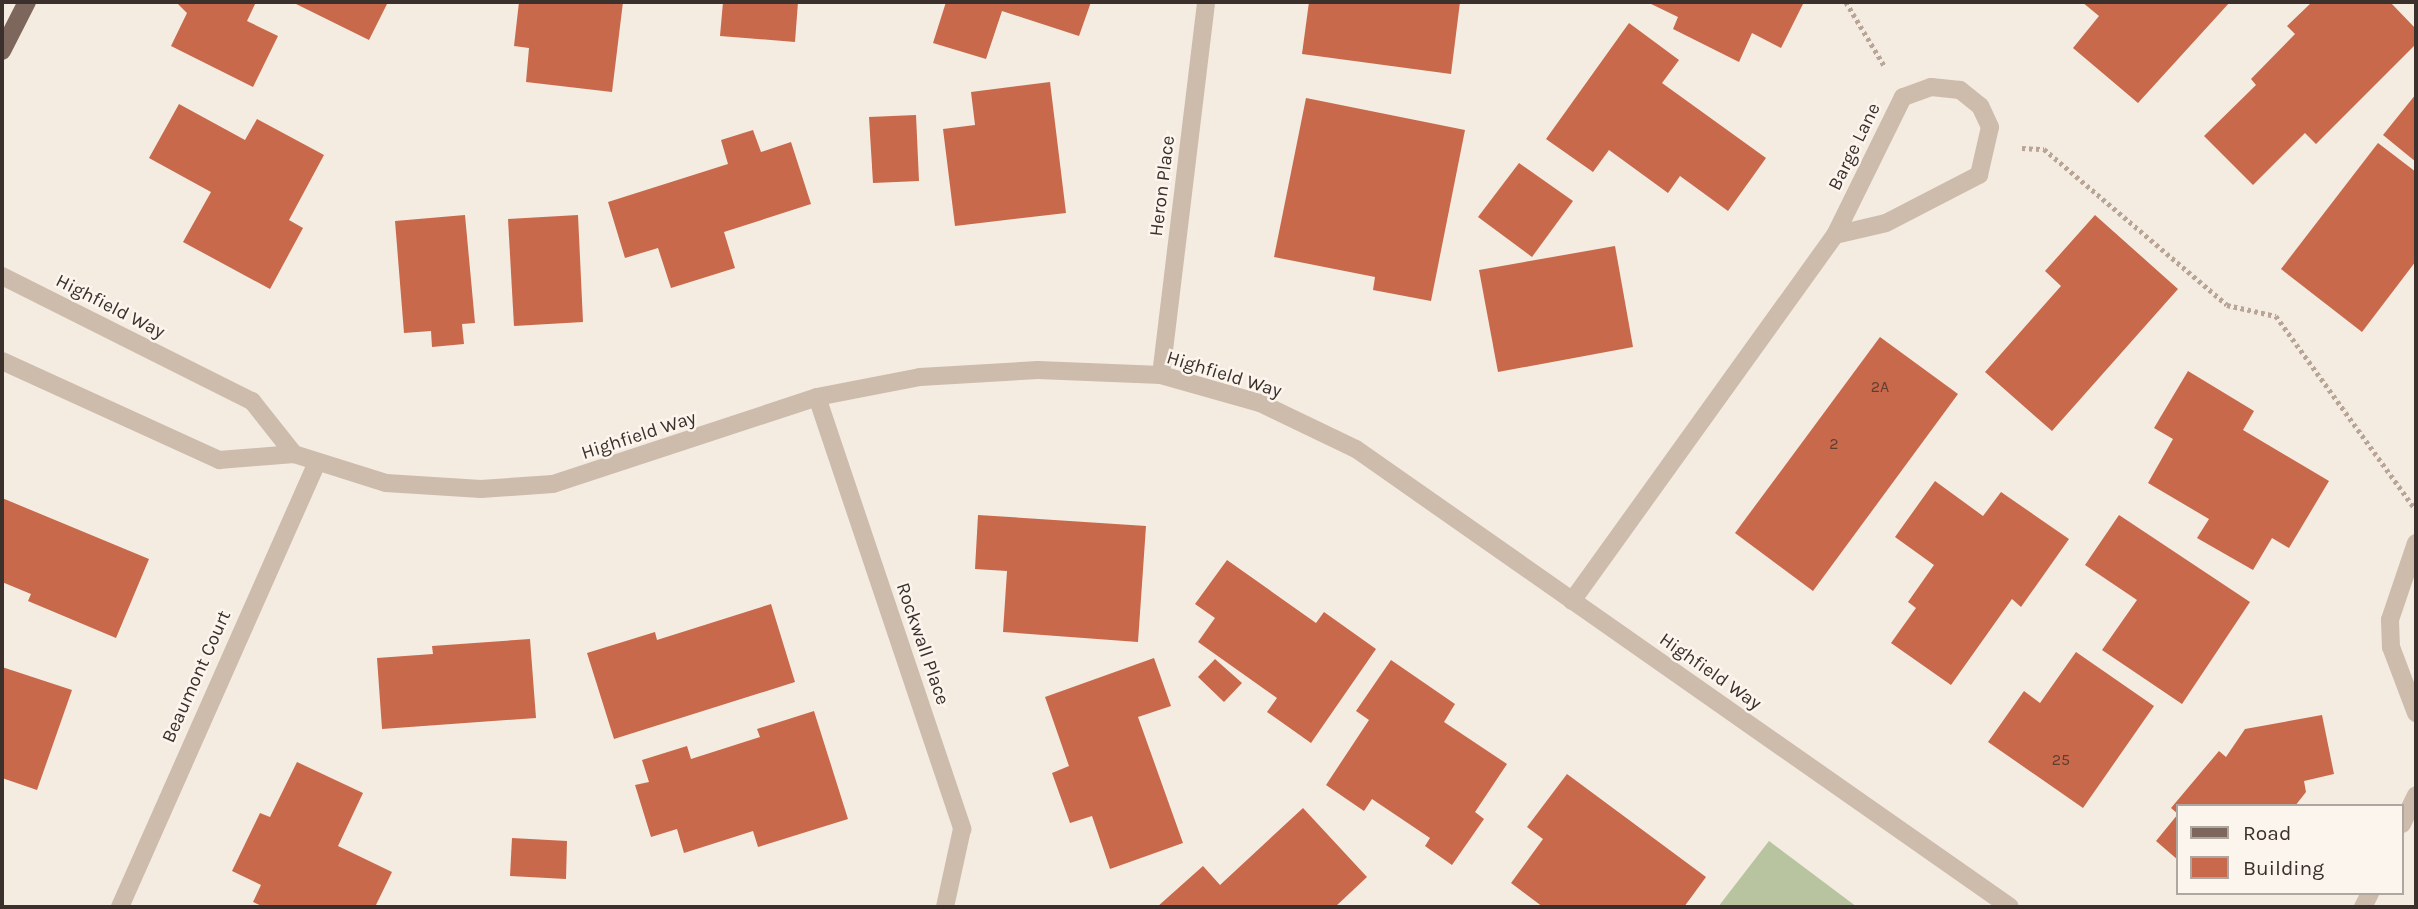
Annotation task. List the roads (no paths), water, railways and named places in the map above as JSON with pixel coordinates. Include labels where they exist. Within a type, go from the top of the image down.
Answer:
[{"type":"main road","points":[[2,51],[27,2]]},
{"type":"street","name":"Heron Place","points":[[1161,376],[1206,2]]},
{"type":"street","name":"Barge Lane","points":[[1572,601],[1835,235],[1903,97],[1931,87],[1960,90],[1980,106],[1990,127],[1990,145],[1979,175],[1944,198],[1886,223],[1835,235]]},
{"type":"street","name":"Highfield Way","points":[[2,276],[252,401],[294,454],[316,464],[386,483],[481,489],[553,484],[817,397],[920,377],[1038,370],[1161,376],[1260,403],[1356,449],[2010,907]]},
{"type":"street","name":"Highfield Way","points":[[2,361],[219,460],[294,454]]},
{"type":"street","name":"Rockwall Place","points":[[817,397],[962,829],[945,907]]},
{"type":"street","name":"Beaumont Court","points":[[120,907],[316,464]]},
{"type":"street","points":[[2416,543],[2390,620],[2391,647],[2416,713]]},
{"type":"street","points":[[2404,820],[2416,795]]}]
